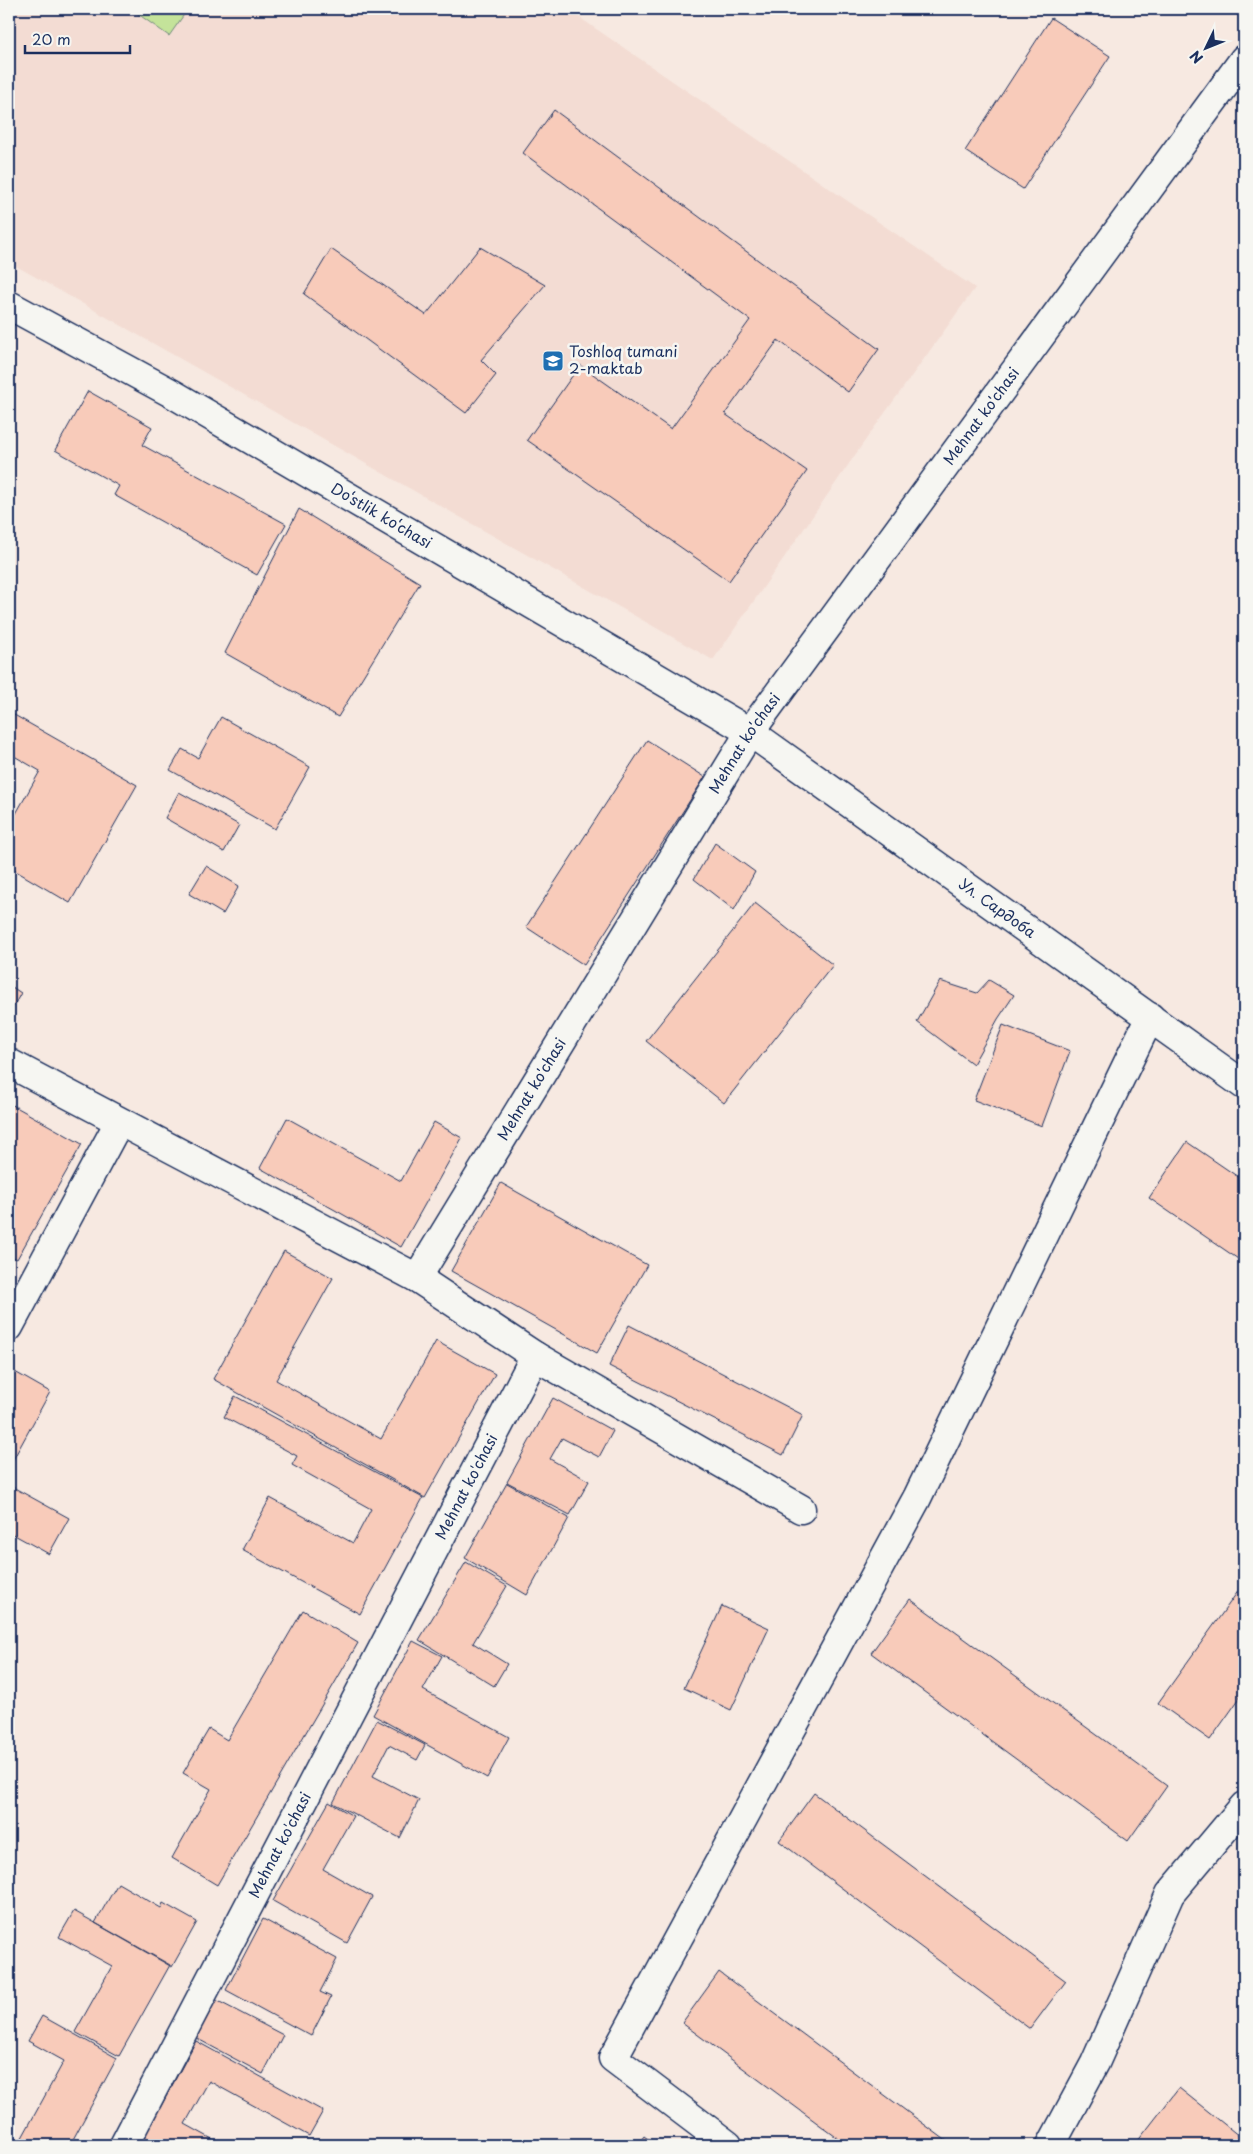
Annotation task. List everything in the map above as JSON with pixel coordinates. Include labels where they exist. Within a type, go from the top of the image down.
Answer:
[{"type":"street","name":"Mehnat ko'chasi","points":[[417,1278],[750,732],[1244,59]]},
{"type":"street","name":"Do‘stlik ko‘chasi","points":[[9,307],[173,394],[750,732]]},
{"type":"street","name":"Ул. Сардоба","points":[[750,732],[1244,1085]]},
{"type":"street","points":[[728,2145],[613,2058],[917,1498],[1150,1017]]},
{"type":"street","points":[[9,1063],[417,1278],[535,1356],[801,1509]]},
{"type":"street","points":[[9,1327],[119,1122]]},
{"type":"street","name":"Mehnat ko'chasi","points":[[124,2145],[535,1356]]},
{"type":"street","points":[[1051,2145],[1095,2063],[1170,1894],[1244,1806]]},
{"type":"shaded area","name":"Toshloq tumani 2-maktab","points":[[9,9],[567,9],[975,288],[869,435],[713,660],[9,262]]},
{"type":"green space","points":[[131,9],[188,9],[169,36]]},
{"type":"building","points":[[1051,18],[1110,56],[1023,189],[965,151]]},
{"type":"building","points":[[554,110],[879,349],[848,392],[778,340],[725,414],[807,471],[729,581],[527,440],[580,365],[671,429],[750,320],[523,153]]},
{"type":"building","points":[[480,247],[545,285],[481,360],[496,375],[466,413],[304,294],[331,249],[426,315]]},
{"type":"building","points":[[88,391],[152,427],[142,445],[286,524],[257,575],[114,495],[119,486],[55,450]]},
{"type":"building","points":[[299,509],[420,583],[338,717],[225,653]]},
{"type":"building","points":[[9,712],[137,785],[70,903],[9,867],[9,826],[40,771],[9,753]]},
{"type":"building","points":[[221,717],[310,767],[275,829],[170,770],[182,749],[198,758]]},
{"type":"building","points":[[647,740],[705,777],[584,965],[526,927]]},
{"type":"building","points":[[179,792],[239,825],[224,852],[165,818]]},
{"type":"building","points":[[715,843],[755,872],[734,910],[694,879]]},
{"type":"building","points":[[206,866],[239,886],[223,914],[189,894]]},
{"type":"building","points":[[755,903],[833,965],[724,1103],[646,1041]]},
{"type":"building","points":[[989,980],[1014,995],[973,1064],[917,1022],[940,981],[977,993]]},
{"type":"building","points":[[9,985],[21,993],[9,1014]]},
{"type":"building","points":[[1003,1025],[1070,1051],[1042,1126],[974,1100]]},
{"type":"building","points":[[9,1103],[82,1144],[17,1259],[9,1255]]},
{"type":"building","points":[[287,1118],[401,1181],[434,1122],[462,1138],[401,1247],[260,1168]]},
{"type":"building","points":[[1187,1142],[1244,1181],[1244,1263],[1149,1198]]},
{"type":"building","points":[[501,1183],[647,1265],[597,1353],[451,1271]]},
{"type":"building","points":[[284,1251],[333,1278],[276,1380],[381,1439],[436,1341],[495,1374],[425,1498],[213,1379]]},
{"type":"building","points":[[629,1325],[803,1415],[783,1455],[609,1366]]},
{"type":"building","points":[[15,1372],[50,1392],[9,1467],[9,1384]]},
{"type":"building","points":[[235,1396],[423,1498],[360,1614],[242,1550],[270,1498],[353,1543],[371,1509],[292,1465],[297,1456],[224,1417]]},
{"type":"building","points":[[553,1398],[613,1431],[599,1457],[562,1438],[550,1459],[589,1481],[570,1515],[507,1482]]},
{"type":"building","points":[[507,1483],[569,1518],[527,1595],[465,1558]]},
{"type":"building","points":[[9,1485],[69,1518],[49,1554],[9,1532]]},
{"type":"building","points":[[466,1562],[507,1586],[473,1643],[507,1664],[494,1686],[419,1640]]},
{"type":"building","points":[[1244,1583],[1244,1692],[1210,1740],[1158,1703]]},
{"type":"building","points":[[910,1599],[1167,1786],[1128,1841],[871,1653]]},
{"type":"building","points":[[722,1606],[769,1628],[731,1710],[684,1688]]},
{"type":"building","points":[[303,1610],[358,1643],[217,1885],[172,1858],[211,1789],[183,1773],[209,1729],[227,1740]]},
{"type":"building","points":[[413,1641],[442,1656],[423,1690],[509,1737],[487,1778],[373,1715]]},
{"type":"building","points":[[377,1720],[425,1745],[417,1760],[389,1745],[373,1776],[419,1800],[400,1838],[333,1803]]},
{"type":"building","points":[[814,1793],[1066,1981],[1030,2029],[779,1841]]},
{"type":"building","points":[[329,1802],[353,1816],[323,1869],[372,1897],[347,1943],[273,1901]]},
{"type":"building","points":[[118,1883],[161,1908],[163,1903],[197,1922],[172,1967],[95,1923]]},
{"type":"building","points":[[74,1911],[170,1965],[119,2056],[75,2032],[112,1966],[59,1937]]},
{"type":"building","points":[[263,1919],[337,1959],[320,1992],[331,1997],[311,2036],[226,1990]]},
{"type":"building","points":[[719,1972],[952,2145],[847,2145],[682,2023]]},
{"type":"building","points":[[216,2000],[283,2035],[263,2074],[196,2038]]},
{"type":"building","points":[[42,2016],[117,2058],[70,2145],[18,2145],[64,2061],[28,2041]]},
{"type":"building","points":[[196,2041],[323,2111],[309,2136],[209,2081],[185,2124],[223,2145],[140,2145]]},
{"type":"building","points":[[1179,2088],[1244,2140],[1244,2145],[1141,2145],[1137,2142]]},
{"type":"building","points":[[644,2136],[656,2145],[637,2145]]},
{"type":"place","name":"Toshloq tumani 2-maktab","points":[[553,361]]}]
